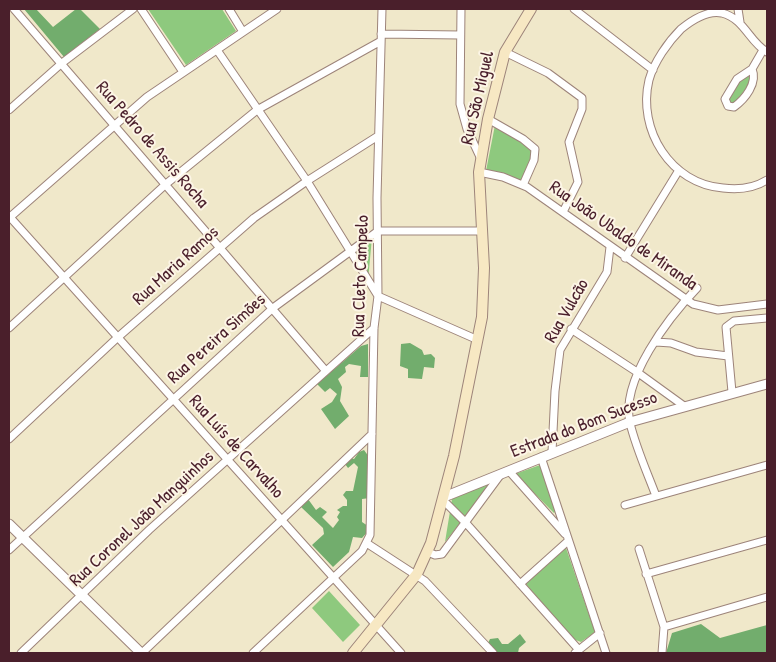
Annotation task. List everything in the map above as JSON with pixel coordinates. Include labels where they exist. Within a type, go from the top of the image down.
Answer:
[{"type":"main road","name":"Rua São Miguel","points":[[353,653],[417,574],[428,552],[443,499],[478,340],[484,302],[483,231],[479,172],[488,119],[505,52],[531,9]]},
{"type":"street","name":"Rua Pedro de Assis Rocha","points":[[14,9],[325,370]]},
{"type":"street","points":[[9,110],[62,63],[133,9]]},
{"type":"street","points":[[141,9],[183,72]]},
{"type":"street","points":[[229,9],[243,32]]},
{"type":"street","points":[[9,217],[114,125],[183,72],[277,9]]},
{"type":"street","name":"Rua Cleto Campelo","points":[[368,544],[372,520],[374,328],[378,296],[378,136],[382,9]]},
{"type":"street","points":[[461,9],[460,104],[467,129],[481,159]]},
{"type":"street","points":[[574,9],[653,70]]},
{"type":"street","points":[[738,9],[740,22]]},
{"type":"street","points":[[752,69],[754,76],[750,89],[737,105],[733,107],[728,106],[724,99],[729,89],[741,74],[752,69],[765,51],[740,22],[719,11],[698,17],[684,27],[668,45],[653,70],[647,92],[648,118],[661,152],[679,170],[697,182],[718,188],[745,188],[767,180]]},
{"type":"street","points":[[9,328],[166,184],[257,110],[381,37],[460,35]]},
{"type":"street","points":[[217,50],[307,181],[378,296],[478,340]]},
{"type":"street","points":[[505,52],[548,73],[582,98],[582,109],[569,142],[578,182],[563,212]]},
{"type":"street","points":[[488,119],[523,139],[535,149],[532,165],[523,185]]},
{"type":"street","name":"Rua Maria Ramos","points":[[9,439],[117,338],[254,218],[307,181],[378,136]]},
{"type":"street","points":[[625,258],[679,170]]},
{"type":"street","name":"Rua João Ubaldo de Miranda","points":[[479,172],[523,185],[685,300],[701,307],[718,310],[767,304]]},
{"type":"street","name":"Rua Luís de Carvalho","points":[[9,217],[401,653]]},
{"type":"street","points":[[378,231],[483,231]]},
{"type":"street","name":"Rua Pereira Simões","points":[[9,550],[273,308],[378,231]]},
{"type":"street","name":"Rua Vulcão","points":[[552,452],[558,358],[571,329],[607,272],[610,247]]},
{"type":"street","points":[[656,496],[630,422],[631,392],[637,372],[656,342],[685,300],[697,288]]},
{"type":"street","points":[[732,392],[726,332],[729,324],[767,318]]},
{"type":"street","name":"Rua Coronel João Manguinhos","points":[[21,653],[149,530],[374,328]]},
{"type":"street","points":[[571,329],[637,372],[684,406]]},
{"type":"street","points":[[656,342],[671,343],[696,352],[728,356]]},
{"type":"street","name":"Estrada do Bom Sucesso","points":[[443,499],[552,452],[630,422],[732,392],[767,384]]},
{"type":"street","points":[[9,524],[81,596],[142,653],[372,434]]},
{"type":"street","points":[[541,457],[606,653]]},
{"type":"street","points":[[625,506],[767,465]]},
{"type":"street","points":[[428,552],[435,555],[442,554],[505,472],[568,538]]},
{"type":"street","points":[[443,499],[520,584],[577,652],[600,633]]},
{"type":"street","points":[[520,584],[568,538]]},
{"type":"street","points":[[646,574],[767,540]]},
{"type":"street","points":[[253,653],[368,544],[417,574],[493,653]]},
{"type":"street","points":[[639,549],[664,627],[662,653]]},
{"type":"street","points":[[664,627],[767,597]]},
{"type":"green space","points":[[24,9],[36,9],[53,27],[76,9],[80,9],[100,29],[64,57]]},
{"type":"green space","points":[[148,9],[222,9],[236,31],[186,65]]},
{"type":"green space","points":[[743,75],[749,75],[752,81],[733,105],[726,101]]},
{"type":"green space","points":[[495,125],[527,144],[534,151],[522,182],[486,171]]},
{"type":"green space","points":[[372,237],[368,281],[353,250]]},
{"type":"green space","points":[[410,343],[422,350],[424,355],[431,354],[435,358],[434,368],[424,367],[422,379],[408,378],[408,369],[400,366],[401,344]]},
{"type":"green space","points":[[368,344],[368,377],[360,377],[361,366],[349,364],[345,367],[346,372],[338,379],[342,387],[340,401],[349,416],[335,429],[321,409],[332,402],[337,394],[330,388],[325,392],[317,384],[361,346]]},
{"type":"green space","points":[[364,450],[372,461],[370,498],[362,499],[362,522],[371,528],[362,538],[353,537],[349,552],[333,567],[312,545],[324,534],[323,528],[301,507],[308,499],[316,510],[320,507],[327,512],[322,517],[333,528],[339,520],[337,517],[340,512],[337,510],[347,506],[347,500],[343,495],[346,491],[353,491],[358,467],[354,463],[348,468],[345,464]]},
{"type":"green space","points":[[540,465],[556,511],[554,513],[515,474]]},
{"type":"green space","points":[[492,482],[490,485],[445,542],[452,499]]},
{"type":"green space","points":[[566,548],[595,632],[581,642],[573,639],[525,583]]},
{"type":"green space","points":[[329,591],[360,625],[343,642],[312,608]]},
{"type":"green space","points":[[701,624],[720,638],[767,625],[767,653],[666,653],[672,633]]},
{"type":"green space","points":[[520,634],[526,642],[519,648],[518,653],[497,653],[488,643],[490,639],[498,638],[502,644],[508,644]]}]
